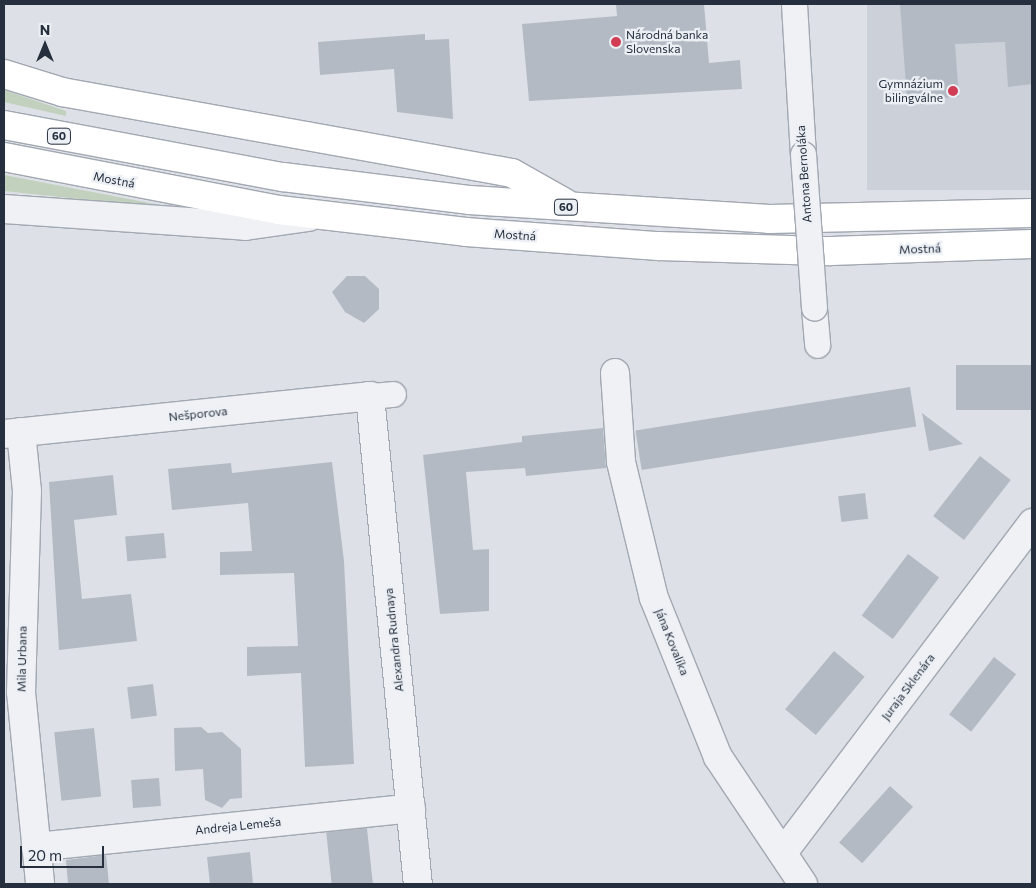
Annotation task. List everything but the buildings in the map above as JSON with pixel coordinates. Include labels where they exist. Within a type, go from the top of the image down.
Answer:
[{"type":"main road","points":[[4,74],[62,92],[512,173],[573,207]]},
{"type":"main road","name":"60","points":[[4,125],[282,178],[386,192],[573,207],[769,219],[1032,213]]},
{"type":"main road","name":"Mostná","points":[[4,157],[322,215],[466,232],[658,246],[840,251],[1032,244]]},
{"type":"street","name":"Antona Bernoláka","points":[[794,4],[803,154],[818,345]]},
{"type":"street","points":[[4,209],[245,226],[322,215]]},
{"type":"street","name":"Jána Kovalíka","points":[[615,373],[621,462],[654,598],[718,757],[785,850],[804,884]]},
{"type":"street","name":"Nešporova","points":[[12,433],[382,395]]},
{"type":"street","name":"Alexandra Rudnaya","points":[[382,395],[410,808],[418,884]]},
{"type":"street","name":"Mila Urbana","points":[[12,433],[27,491],[21,692],[40,884]]},
{"type":"street","name":"Juraja Sklenára","points":[[785,850],[1032,524]]},
{"type":"street","name":"Andreja Lemeša","points":[[36,847],[410,808]]},
{"type":"shaded area","name":"Gymnázium bilingválne","points":[[867,4],[1032,4],[1032,190],[867,190]]},
{"type":"green space","points":[[4,90],[66,111],[66,116],[4,102]]},
{"type":"green space","points":[[4,175],[155,204],[154,207],[4,191]]},
{"type":"place","name":"Národná banka Slovenska","points":[[616,42]]},
{"type":"place","name":"Gymnázium bilingválne","points":[[953,91]]}]
